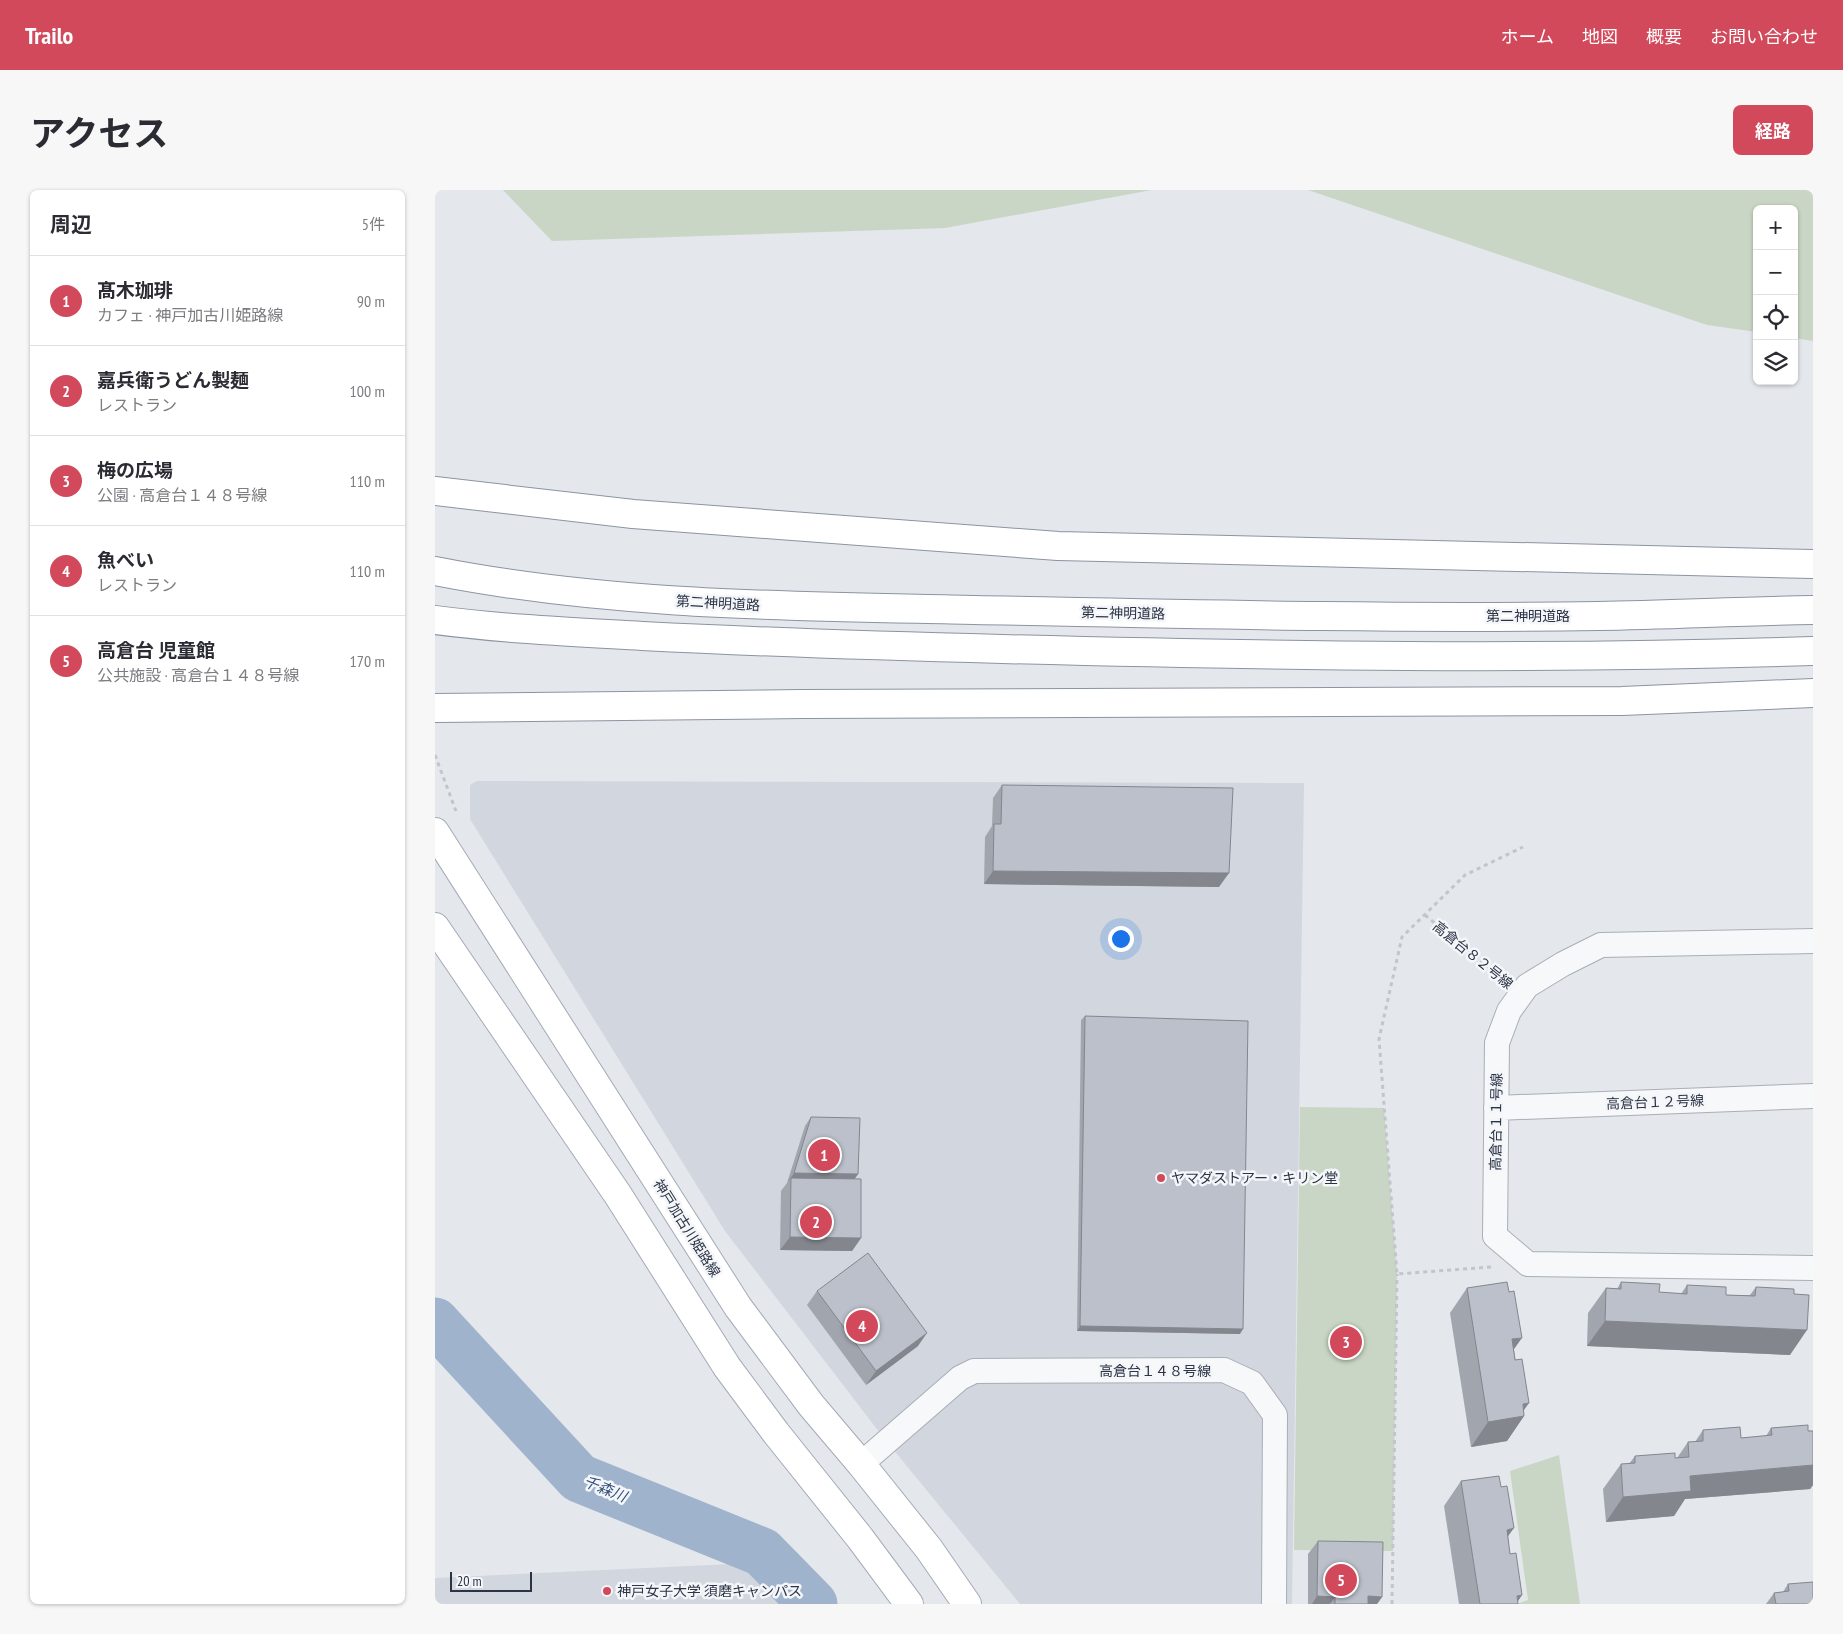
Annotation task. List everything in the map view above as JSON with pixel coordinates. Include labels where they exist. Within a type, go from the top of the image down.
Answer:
[{"type":"main road","points":[[435,491],[633,514],[1058,546],[1813,564]]},
{"type":"main road","name":"第二神明道路","points":[[435,571],[548,589],[640,599],[799,606],[1141,614],[1440,617],[1600,616],[1813,610]]},
{"type":"main road","points":[[435,620],[547,631],[875,646],[1435,655],[1813,651]]},
{"type":"main road","points":[[435,708],[822,704],[1622,701],[1813,693]]},
{"type":"main road","name":"神戸加古川姫路線","points":[[435,832],[737,1307],[811,1405],[929,1549],[967,1604]]},
{"type":"main road","points":[[435,927],[618,1195],[727,1366],[776,1433],[909,1604]]},
{"type":"street","name":"高倉台１１号線","points":[[1527,1264],[1495,1236],[1497,1043],[1509,1011],[1527,986],[1601,944],[1813,941]]},
{"type":"street","name":"高倉台１２号線","points":[[1496,1108],[1813,1096]]},
{"type":"street","points":[[1527,1264],[1813,1268]]},
{"type":"street","name":"高倉台１４８号線","points":[[861,1464],[960,1378],[974,1370],[1225,1370],[1253,1383],[1275,1415],[1274,1604]]},
{"type":"path","points":[[435,755],[456,811]]},
{"type":"path","points":[[1393,1604],[1397,1274],[1379,1039],[1402,937],[1465,875],[1523,847]]},
{"type":"path","name":"高倉台８２号線","points":[[1425,915],[1521,994]]},
{"type":"path","points":[[1397,1274],[1527,1264]]},
{"type":"shaded area","points":[[477,781],[1304,783],[1292,1604],[1020,1604],[883,1437],[725,1231],[470,819],[470,785]]},
{"type":"shaded area","name":"神戸女子大学 須磨キャンパス","points":[[753,1563],[790,1604],[435,1604],[435,1578]]},
{"type":"green space","points":[[503,190],[1152,190],[945,228],[552,241]]},
{"type":"green space","points":[[1308,190],[1813,190],[1813,341],[1798,339],[1798,205],[1753,205],[1753,331],[1707,325]]},
{"type":"green space","points":[[1300,1107],[1384,1108],[1397,1274],[1393,1551],[1294,1550]]},
{"type":"green space","points":[[1559,1455],[1580,1604],[1516,1604],[1528,1600],[1510,1471]]},
{"type":"building","points":[[1002,785],[1233,788],[1229,873],[993,871],[994,824],[1001,824]]},
{"type":"building","name":"ヤマダストアー・キリン堂","points":[[1085,1016],[1248,1021],[1243,1329],[1080,1326]]},
{"type":"building","points":[[811,1117],[860,1118],[858,1174],[794,1173]]},
{"type":"building","points":[[791,1178],[861,1179],[861,1238],[790,1237]]},
{"type":"building","points":[[868,1253],[927,1333],[876,1371],[817,1291]]},
{"type":"building","points":[[1507,1282],[1509,1292],[1514,1291],[1522,1338],[1512,1339],[1515,1360],[1522,1359],[1529,1403],[1523,1404],[1524,1416],[1488,1422],[1467,1288]]},
{"type":"building","points":[[1621,1282],[1660,1284],[1659,1292],[1687,1294],[1687,1285],[1726,1287],[1726,1295],[1755,1296],[1756,1287],[1794,1289],[1794,1294],[1809,1295],[1807,1330],[1605,1321],[1606,1288],[1621,1289]]},
{"type":"building","points":[[1808,1425],[1808,1431],[1813,1431],[1813,1465],[1690,1476],[1691,1491],[1623,1497],[1621,1464],[1635,1463],[1635,1456],[1675,1453],[1675,1458],[1689,1457],[1688,1442],[1703,1441],[1703,1430],[1740,1427],[1741,1438],[1772,1435],[1771,1428]]},
{"type":"building","points":[[1499,1476],[1501,1487],[1507,1486],[1514,1528],[1507,1530],[1510,1554],[1516,1553],[1522,1595],[1517,1596],[1518,1604],[1480,1604],[1461,1481]]},
{"type":"building","points":[[1318,1541],[1383,1542],[1382,1597],[1368,1596],[1368,1604],[1335,1604],[1335,1597],[1317,1596]]},
{"type":"building","points":[[1813,1582],[1813,1604],[1776,1604],[1774,1593],[1789,1591],[1788,1584]]},
{"type":"waterway","name":"千森川","points":[[435,1322],[579,1478],[762,1552],[813,1604]]},
{"type":"place","name":"髙木珈琲","points":[[824,1155]]},
{"type":"place","name":"ヤマダストアー・キリン堂","points":[[1161,1178]]},
{"type":"place","name":"嘉兵衛うどん製麺","points":[[816,1222]]},
{"type":"place","name":"魚べい","points":[[862,1326]]},
{"type":"place","name":"梅の広場","points":[[1346,1342]]},
{"type":"place","name":"高倉台 児童館","points":[[1341,1580]]},
{"type":"place","name":"神戸女子大学 須磨キャンパス","points":[[607,1591]]}]
